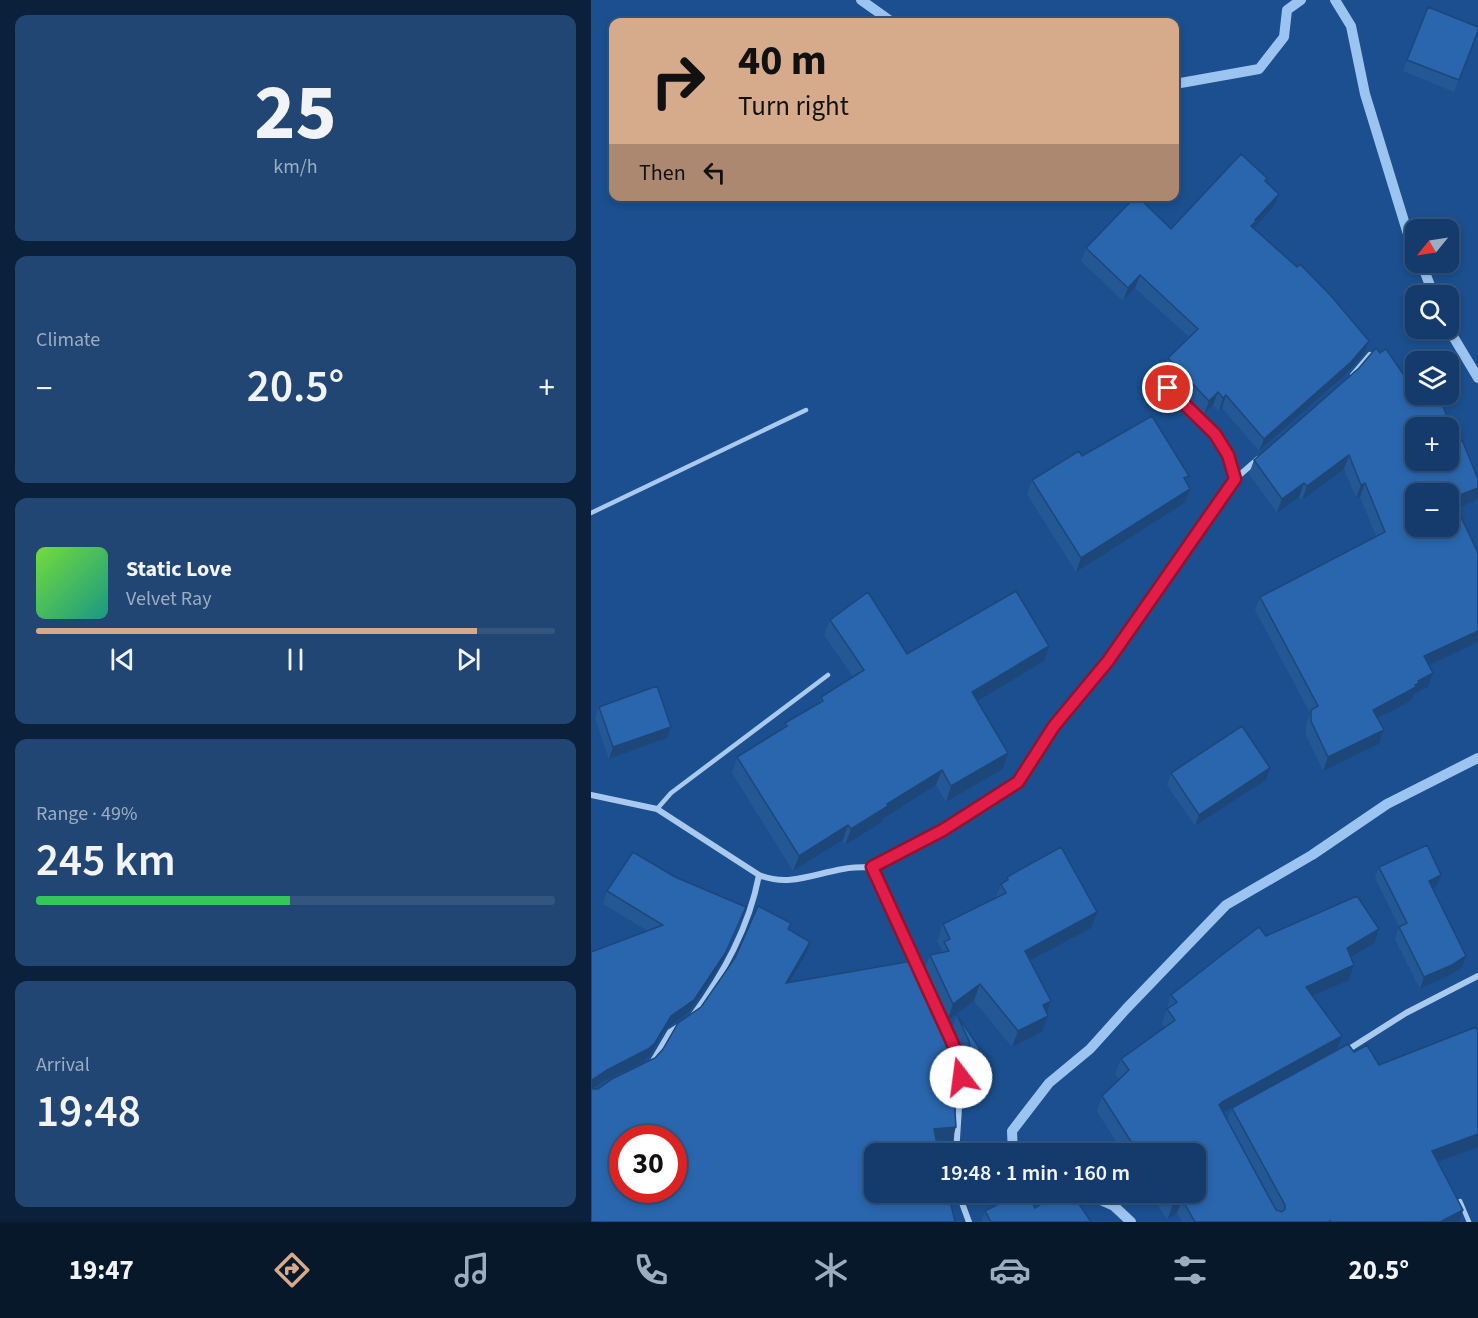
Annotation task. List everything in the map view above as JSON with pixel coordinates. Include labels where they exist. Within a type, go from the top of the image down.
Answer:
[{"type":"street","points":[[1350,378],[1370,355]]},
{"type":"street","points":[[1152,372],[1215,434],[1228,455],[1235,479]]},
{"type":"street","points":[[591,795],[657,809],[759,875],[773,881],[788,881],[844,869],[872,867],[943,830],[1018,782],[1054,726],[1108,661],[1235,479],[1267,451]]},
{"type":"street","points":[[872,867],[919,970]]},
{"type":"street","points":[[647,1066],[656,1058],[671,1032],[691,1018],[717,982],[748,918],[759,875]]},
{"type":"street","points":[[1343,1053],[1406,1014],[1478,975]]},
{"type":"street","points":[[955,1051],[961,1077],[958,1143]]},
{"type":"street","points":[[962,1203],[969,1222]]},
{"type":"lane","points":[[591,513],[806,410]]},
{"type":"lane","points":[[657,809],[671,793],[828,675]]},
{"type":"lane","points":[[1460,1201],[1469,1222]]},
{"type":"building","points":[[1428,7],[1478,27],[1459,80],[1407,60]]},
{"type":"building","points":[[1241,154],[1267,178],[1265,181],[1279,194],[1251,226],[1297,267],[1300,264],[1332,297],[1369,341],[1351,362],[1264,439],[1226,395],[1223,398],[1218,392],[1209,401],[1168,358],[1198,329],[1140,275],[1128,288],[1086,248],[1131,201],[1142,201],[1171,229]]},
{"type":"building","points":[[1376,348],[1380,353],[1386,349],[1405,377],[1405,405],[1443,405],[1447,417],[1405,417],[1405,471],[1459,471],[1459,442],[1462,440],[1478,479],[1478,488],[1459,495],[1459,483],[1405,483],[1405,537],[1459,537],[1459,513],[1478,553],[1478,631],[1424,656],[1433,673],[1418,681],[1416,687],[1373,710],[1384,730],[1328,757],[1311,721],[1311,710],[1318,706],[1260,597],[1385,532],[1365,483],[1361,485],[1349,455],[1307,486],[1304,483],[1282,499],[1254,460],[1359,368]]},
{"type":"building","points":[[1152,416],[1189,476],[1184,478],[1190,489],[1081,558],[1032,480],[1079,451],[1082,456]]},
{"type":"building","points":[[1016,591],[1049,646],[972,692],[1008,753],[951,786],[942,770],[851,829],[848,825],[799,856],[737,757],[787,726],[785,723],[823,701],[821,697],[864,670],[830,620],[868,592],[907,654]]},
{"type":"building","points":[[657,686],[671,727],[613,747],[599,707]]},
{"type":"building","points":[[1242,726],[1270,768],[1199,815],[1171,773]]},
{"type":"building","points":[[1427,845],[1441,875],[1429,881],[1466,956],[1424,977],[1399,927],[1407,923],[1379,867]]},
{"type":"building","points":[[1061,847],[1097,912],[1025,951],[1051,1001],[1043,1005],[1048,1016],[1018,1031],[980,984],[953,1004],[930,955],[949,951],[944,942],[950,939],[943,924],[1006,893],[1001,884],[1008,880],[1007,877]]},
{"type":"building","points":[[633,852],[675,877],[746,907],[726,952],[694,1000],[671,1016],[655,1043],[648,1049],[607,1070],[591,1083],[591,952],[663,925],[607,891]]},
{"type":"building","points":[[1357,896],[1379,929],[1347,948],[1354,965],[1306,987],[1342,1036],[1219,1105],[1276,1210],[1282,1212],[1285,1205],[1232,1108],[1348,1044],[1354,1052],[1367,1045],[1379,1065],[1476,1027],[1478,1032],[1478,1134],[1432,1151],[1463,1210],[1440,1222],[1195,1222],[1184,1203],[1206,1203],[1206,1143],[1132,1143],[1102,1096],[1129,1070],[1121,1059],[1175,1020],[1167,1009],[1177,1002],[1171,995],[1259,927],[1266,936]]},
{"type":"building","points":[[758,906],[791,923],[788,929],[810,942],[786,983],[918,960],[957,1048],[960,1061],[952,1065],[956,1127],[934,1129],[937,1143],[864,1143],[864,1203],[951,1203],[955,1222],[591,1222],[591,1086],[593,1089],[598,1089],[612,1079],[655,1058],[678,1023],[701,1007],[735,958]]},
{"type":"building","points":[[957,1015],[980,1049],[971,1053],[969,1041]]},
{"type":"building","points":[[1000,1203],[1033,1203],[1035,1208],[1042,1203],[1078,1203],[1091,1222],[991,1222],[985,1211]]},
{"type":"waterway","points":[[861,0],[886,18]]},
{"type":"waterway","points":[[1179,83],[1259,69],[1284,37],[1287,10],[1301,0]]},
{"type":"waterway","points":[[1335,0],[1351,26],[1365,94],[1405,224]]},
{"type":"waterway","points":[[1425,273],[1430,285]]},
{"type":"waterway","points":[[1455,339],[1478,378]]},
{"type":"waterway","points":[[1013,1143],[1012,1131],[1049,1083],[1090,1049],[1226,905],[1312,855],[1387,804],[1478,758]]},
{"type":"waterway","points":[[1107,1203],[1114,1206],[1131,1222]]},
{"type":"route","points":[[961,1077],[952,1042],[872,867],[943,830],[1018,782],[1054,726],[1108,661],[1235,479],[1228,455],[1215,434],[1168,388]]}]
